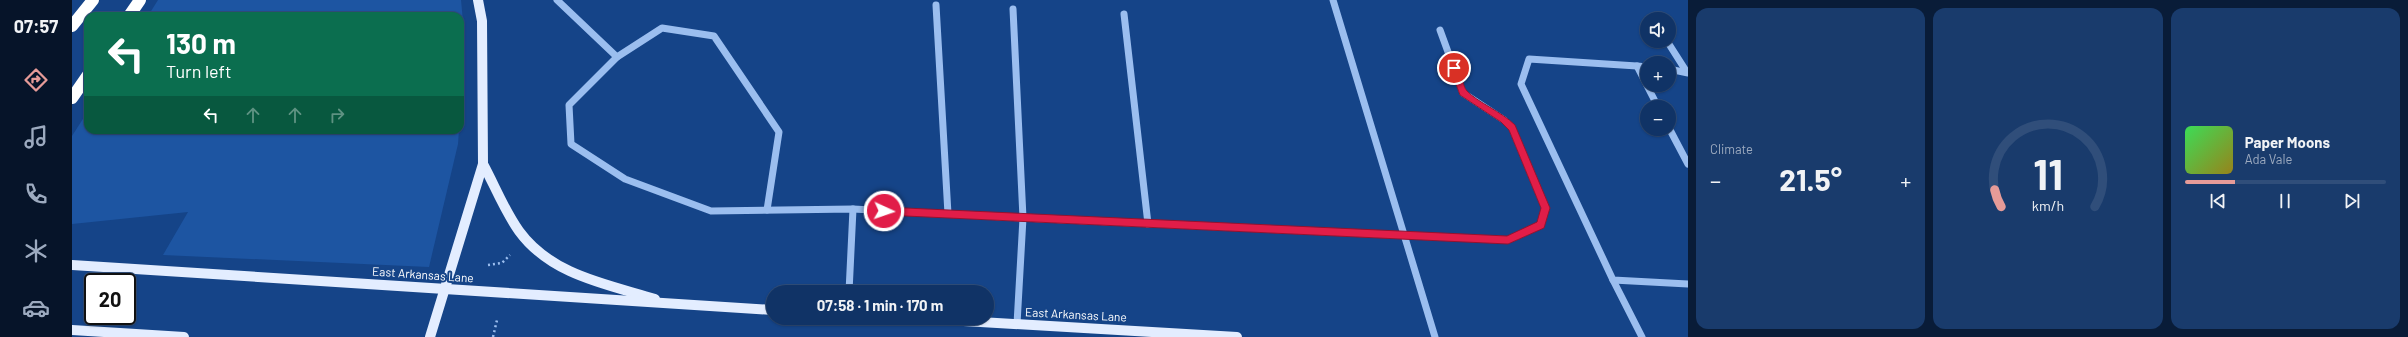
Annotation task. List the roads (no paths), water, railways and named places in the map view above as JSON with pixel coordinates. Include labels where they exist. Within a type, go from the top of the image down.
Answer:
[{"type":"highway","points":[[72,26],[93,0]]},
{"type":"highway","points":[[132,12],[140,0]]},
{"type":"highway","points":[[72,98],[84,81]]},
{"type":"main road","points":[[430,337],[483,164],[482,21],[478,0]]},
{"type":"main road","points":[[483,164],[514,224],[535,249],[557,265],[585,277],[670,303]]},
{"type":"main road","name":"East Arkansas Lane","points":[[72,265],[766,310]]},
{"type":"main road","name":"East Arkansas Lane","points":[[994,323],[1237,337]]},
{"type":"main road","points":[[77,331],[184,337]]},
{"type":"lane","points":[[557,0],[617,57]]},
{"type":"lane","points":[[1333,0],[1435,337]]},
{"type":"lane","points":[[936,5],[948,214]]},
{"type":"lane","points":[[1013,9],[1023,218],[1017,324]]},
{"type":"lane","points":[[1124,14],[1148,224]]},
{"type":"lane","points":[[767,210],[779,132],[714,36],[662,28],[617,57],[569,105],[571,144],[625,179],[711,211],[853,209],[1508,240],[1541,225],[1545,208],[1512,128],[1504,120],[1463,93],[1440,30]]},
{"type":"lane","points":[[1672,48],[1687,72]]},
{"type":"lane","points":[[1640,66],[1529,59],[1521,84],[1613,280],[1642,337]]},
{"type":"lane","points":[[1637,66],[1654,100]]},
{"type":"lane","points":[[1676,70],[1687,72]]},
{"type":"lane","points":[[1673,136],[1688,164]]},
{"type":"lane","points":[[849,285],[853,209]]},
{"type":"lane","points":[[1613,280],[1688,284]]}]
